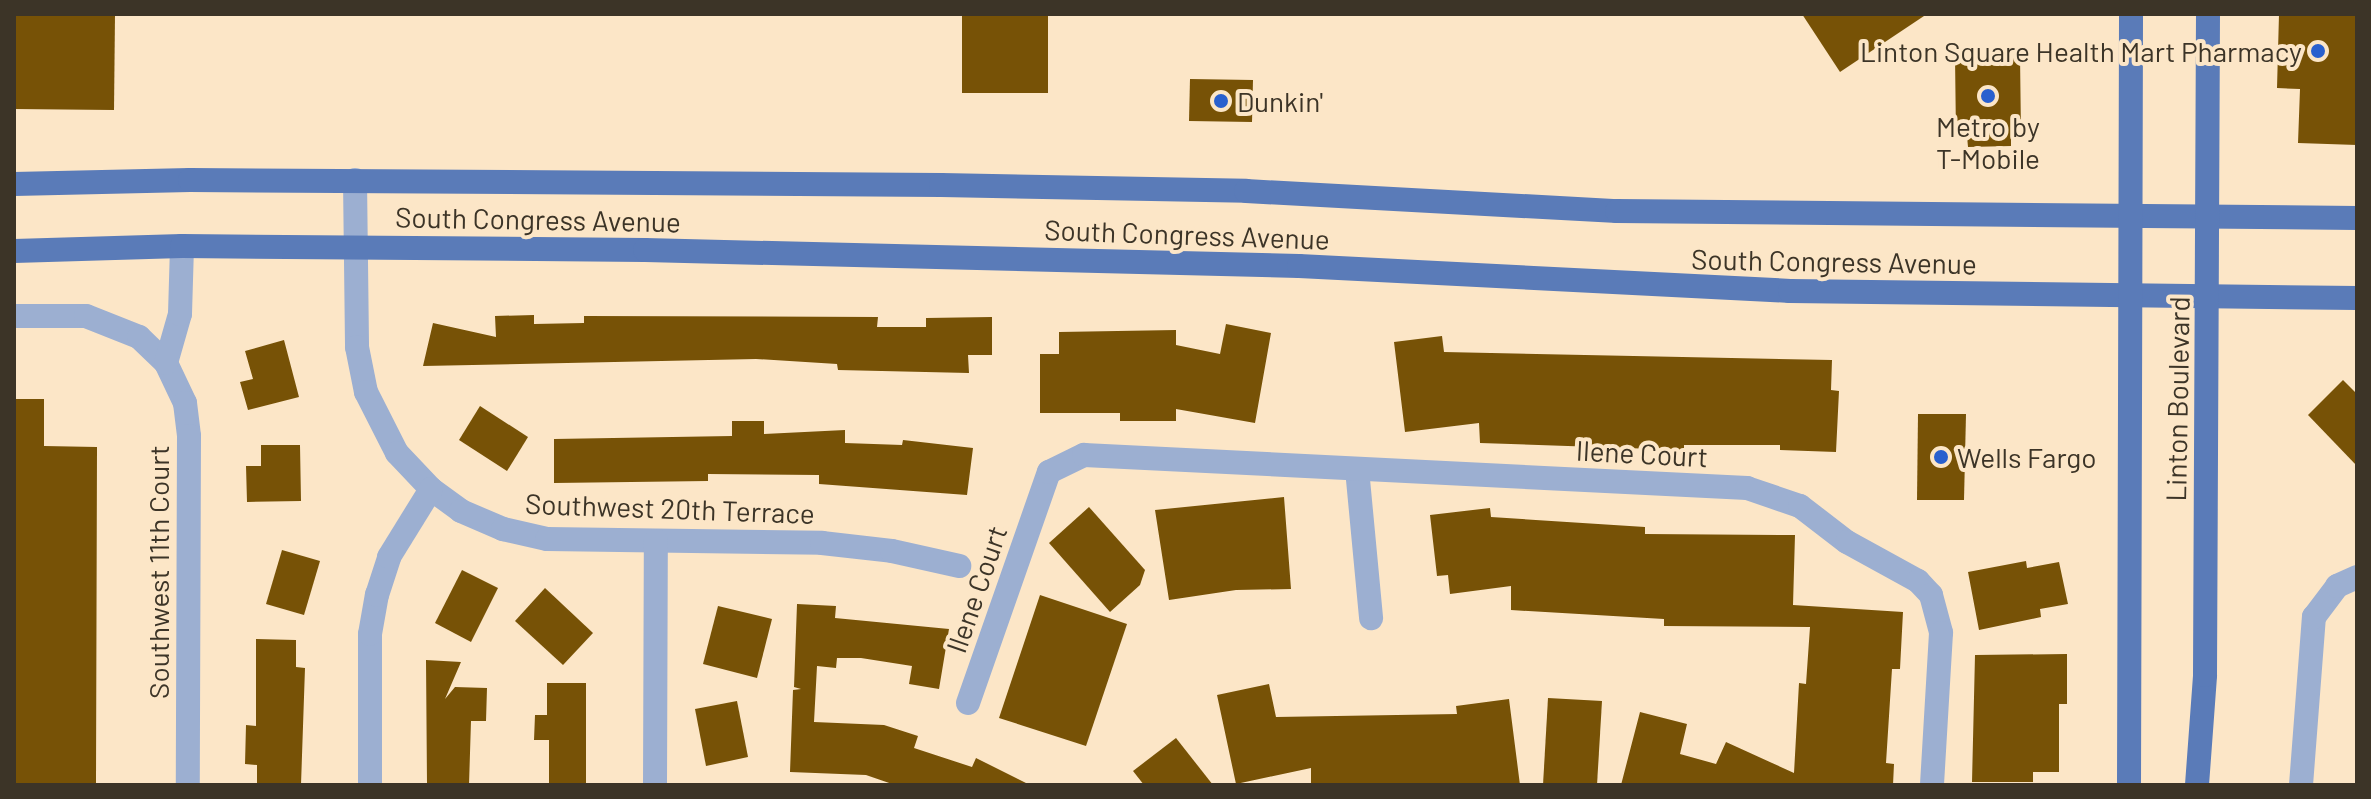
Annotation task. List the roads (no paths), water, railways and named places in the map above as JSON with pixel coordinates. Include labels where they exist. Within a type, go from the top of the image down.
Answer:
[{"type":"main road","name":"Linton Boulevard","points":[[2129,785],[2133,296],[2131,14]]},
{"type":"main road","name":"Linton Boulevard","points":[[2197,785],[2205,675],[2208,14]]},
{"type":"main road","name":"South Congress Avenue","points":[[14,184],[355,180],[1246,191],[1617,211],[2357,218]]},
{"type":"main road","name":"South Congress Avenue","points":[[14,251],[182,246],[355,247],[1299,266],[1594,285],[2357,298]]},
{"type":"street","name":"Southwest 20th Terrace","points":[[355,180],[357,347],[366,392],[391,443],[431,489],[481,521],[524,535],[656,541],[822,543],[959,566]]},
{"type":"street","points":[[14,316],[105,320],[139,337],[166,363],[180,314],[182,246]]},
{"type":"street","name":"Southwest 11th Court","points":[[166,363],[185,403],[189,436],[188,785]]},
{"type":"street","name":"Ilene Court","points":[[968,703],[1049,472],[1066,461],[1084,455],[1747,488],[1800,506],[1847,542],[1901,571],[1931,595],[1939,613],[1932,785]]},
{"type":"street","points":[[1357,469],[1371,618]]},
{"type":"street","points":[[370,785],[370,634],[377,595],[401,533],[431,489]]},
{"type":"street","points":[[655,785],[656,541]]},
{"type":"street","points":[[2301,785],[2314,617],[2337,586],[2357,577]]},
{"type":"place","name":"Linton Square Health Mart Pharmacy","points":[[2318,51]]},
{"type":"place","name":"Metro by T-Mobile","points":[[1988,96]]},
{"type":"place","name":"Dunkin'","points":[[1221,101]]},
{"type":"place","name":"Wells Fargo","points":[[1941,457]]}]
